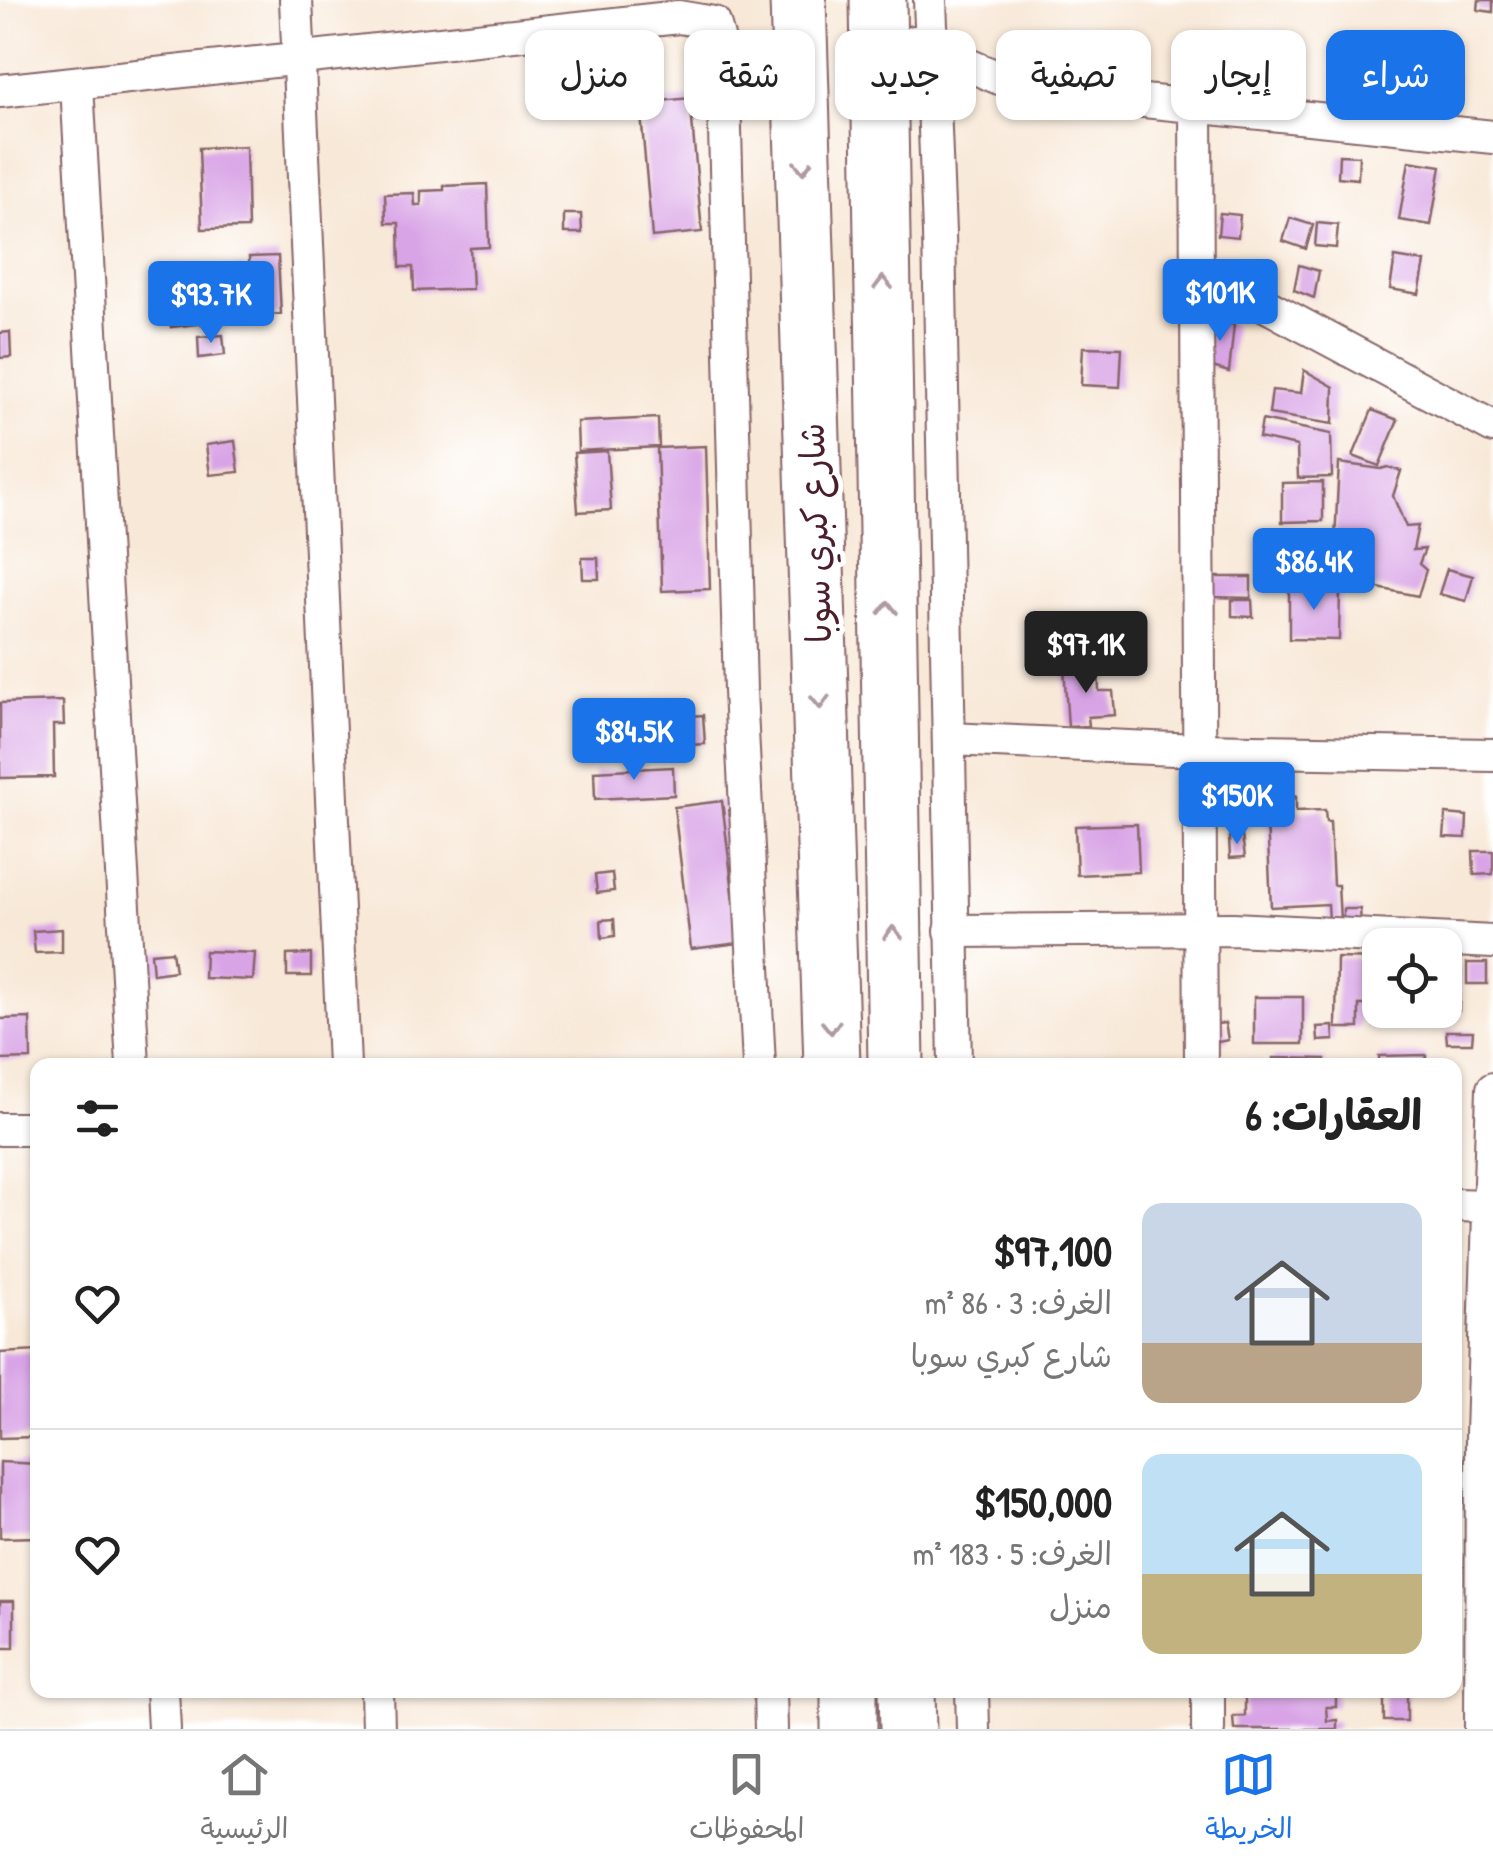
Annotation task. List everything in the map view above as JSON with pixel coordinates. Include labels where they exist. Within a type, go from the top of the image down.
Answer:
[{"type":"highway","name":"شارع كبري سوبا","points":[[798,0],[832,1058]]},
{"type":"highway","name":"شارع كبري سوبا","points":[[878,13],[896,1058]]},
{"type":"highway","points":[[848,1698],[849,1729]]},
{"type":"highway","points":[[907,1698],[908,1729]]},
{"type":"street","points":[[296,0],[344,1058]]},
{"type":"street","points":[[930,0],[930,30]]},
{"type":"street","points":[[878,13],[902,30]]},
{"type":"street","points":[[0,91],[680,17],[714,23],[723,54],[740,691],[759,1058]]},
{"type":"street","points":[[976,69],[1047,91],[1171,103]]},
{"type":"street","points":[[77,85],[133,1058]]},
{"type":"street","points":[[1306,116],[1493,136]]},
{"type":"street","points":[[933,120],[955,1058]]},
{"type":"street","points":[[1196,120],[1201,1058]]},
{"type":"street","points":[[1196,268],[1493,427]]},
{"type":"street","points":[[949,739],[1197,750],[1493,755]]},
{"type":"street","points":[[951,931],[1200,929],[1493,942]]},
{"type":"street","points":[[1482,1729],[1488,1433],[1471,1206],[1493,1089]]},
{"type":"street","points":[[0,1129],[30,1129]]},
{"type":"street","points":[[162,1698],[164,1729]]},
{"type":"street","points":[[377,1698],[378,1729]]},
{"type":"street","points":[[770,1698],[771,1729]]},
{"type":"street","points":[[972,1698],[972,1729]]},
{"type":"street","points":[[1208,1698],[1208,1729]]},
{"type":"building","points":[[1479,0],[1493,0],[1493,12],[1478,10]]},
{"type":"building","points":[[684,99],[684,120],[692,120],[702,232],[652,237],[642,120],[664,120],[664,101]]},
{"type":"building","points":[[246,146],[248,228],[202,229],[199,148]]},
{"type":"building","points":[[1339,155],[1359,156],[1358,179],[1338,177]]},
{"type":"building","points":[[1409,161],[1441,166],[1431,225],[1399,220]]},
{"type":"building","points":[[487,184],[489,247],[470,248],[472,289],[414,291],[413,267],[400,267],[399,223],[386,223],[385,194],[414,193],[415,205],[421,205],[421,191]]},
{"type":"building","points":[[1220,213],[1240,215],[1238,237],[1218,235]]},
{"type":"building","points":[[564,214],[581,214],[582,233],[564,233]]},
{"type":"building","points":[[1290,218],[1313,225],[1306,249],[1283,241]]},
{"type":"building","points":[[1317,223],[1338,225],[1336,248],[1315,246]]},
{"type":"building","points":[[278,256],[281,314],[252,316],[249,257]]},
{"type":"building","points":[[1395,257],[1425,262],[1419,294],[1390,289]]},
{"type":"building","points":[[1299,265],[1319,271],[1314,298],[1294,290]]},
{"type":"building","points":[[243,267],[248,318],[171,327],[165,277]]},
{"type":"building","points":[[1210,314],[1234,325],[1229,372],[1206,365]]},
{"type":"building","points":[[10,332],[11,357],[0,358],[0,333]]},
{"type":"building","points":[[223,335],[225,355],[199,358],[198,337]]},
{"type":"building","points":[[1083,347],[1122,348],[1120,387],[1081,385]]},
{"type":"building","points":[[1304,370],[1334,387],[1333,424],[1269,414],[1272,390],[1301,393]]},
{"type":"building","points":[[1372,410],[1398,420],[1379,466],[1353,456]]},
{"type":"building","points":[[658,418],[659,447],[578,451],[577,422]]},
{"type":"building","points":[[1262,420],[1331,434],[1332,477],[1298,478],[1297,446],[1259,438]]},
{"type":"building","points":[[235,441],[239,472],[210,475],[206,445]]},
{"type":"building","points":[[706,446],[710,589],[662,591],[657,448]]},
{"type":"building","points":[[607,451],[611,510],[578,512],[574,453]]},
{"type":"building","points":[[1339,463],[1401,471],[1393,496],[1406,527],[1418,526],[1413,550],[1425,549],[1419,564],[1426,570],[1418,596],[1333,579]]},
{"type":"building","points":[[1323,482],[1323,521],[1282,522],[1282,483]]},
{"type":"building","points":[[582,558],[598,558],[599,579],[583,579]]},
{"type":"building","points":[[1447,569],[1473,576],[1466,601],[1439,594]]},
{"type":"building","points":[[1211,577],[1251,577],[1251,598],[1211,597]]},
{"type":"building","points":[[1289,587],[1340,588],[1339,640],[1289,639]]},
{"type":"building","points":[[1232,600],[1252,600],[1253,617],[1232,616]]},
{"type":"building","points":[[1098,665],[1099,691],[1113,691],[1115,715],[1088,717],[1089,726],[1068,727],[1064,667]]},
{"type":"building","points":[[63,701],[64,725],[53,725],[54,777],[0,778],[0,703]]},
{"type":"building","points":[[703,715],[705,744],[622,749],[620,721]]},
{"type":"building","points":[[673,767],[674,795],[595,799],[594,771]]},
{"type":"building","points":[[1296,796],[1296,811],[1325,810],[1326,822],[1330,822],[1333,885],[1338,885],[1340,920],[1329,920],[1328,904],[1271,907],[1266,797]]},
{"type":"building","points":[[722,801],[739,943],[691,949],[674,807]]},
{"type":"building","points":[[1446,814],[1467,816],[1466,838],[1444,837]]},
{"type":"building","points":[[1137,824],[1139,872],[1077,875],[1075,826]]},
{"type":"building","points":[[1242,836],[1245,857],[1230,858],[1229,837]]},
{"type":"building","points":[[1473,851],[1493,851],[1493,874],[1474,875]]},
{"type":"building","points":[[612,873],[614,891],[597,893],[595,875]]},
{"type":"building","points":[[1343,909],[1360,909],[1361,926],[1343,927]]},
{"type":"building","points":[[614,919],[615,936],[602,938],[601,920]]},
{"type":"building","points":[[62,929],[62,952],[35,953],[33,931]]},
{"type":"building","points":[[172,951],[175,971],[153,974],[151,953]]},
{"type":"building","points":[[205,951],[255,953],[253,980],[204,978]]},
{"type":"building","points":[[311,954],[311,976],[287,976],[287,955]]},
{"type":"building","points":[[1337,958],[1362,959],[1359,1028],[1336,1028]]},
{"type":"building","points":[[1467,963],[1487,963],[1487,984],[1467,984]]},
{"type":"building","points":[[1254,997],[1303,997],[1303,1044],[1254,1044]]},
{"type":"building","points":[[30,1018],[30,1059],[0,1060],[0,1019]]},
{"type":"building","points":[[1225,1023],[1228,1040],[1213,1043],[1210,1025]]},
{"type":"building","points":[[1333,1026],[1334,1040],[1318,1041],[1317,1027]]},
{"type":"building","points":[[1446,1031],[1473,1031],[1472,1043],[1447,1043]]},
{"type":"building","points":[[1426,1055],[1426,1058],[1379,1058]]},
{"type":"building","points":[[30,1351],[30,1437],[0,1438],[0,1353]]},
{"type":"building","points":[[0,1462],[30,1464],[30,1537],[0,1538]]},
{"type":"building","points":[[0,1601],[14,1601],[14,1648],[0,1648]]},
{"type":"building","points":[[1245,1698],[1336,1698],[1336,1707],[1326,1707],[1327,1721],[1337,1720],[1337,1729],[1234,1729],[1233,1716],[1245,1716]]},
{"type":"building","points":[[1384,1698],[1407,1698],[1407,1721],[1384,1721]]}]
